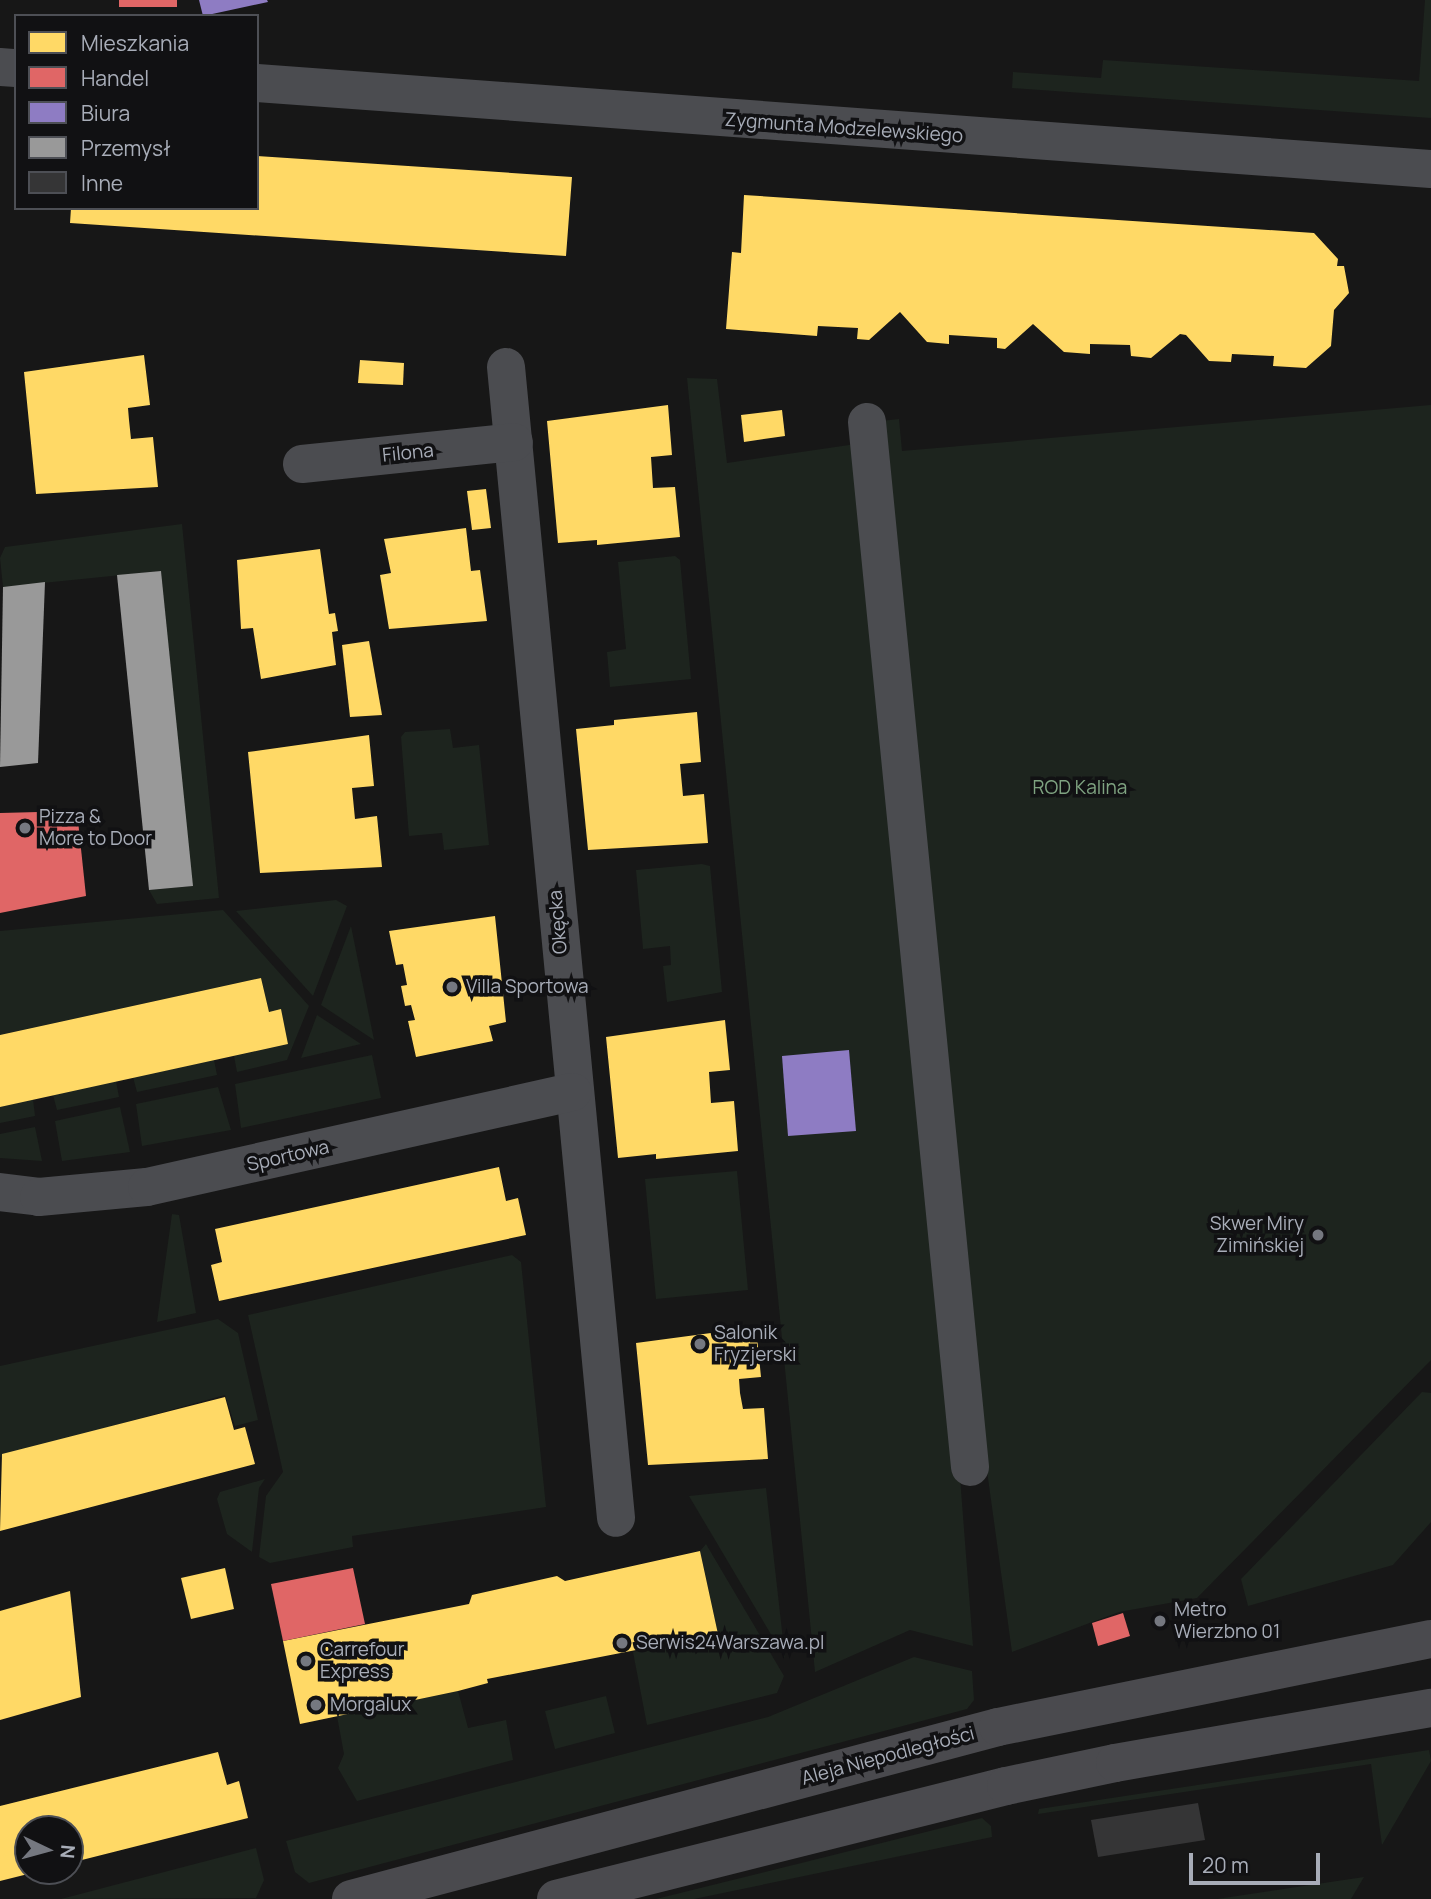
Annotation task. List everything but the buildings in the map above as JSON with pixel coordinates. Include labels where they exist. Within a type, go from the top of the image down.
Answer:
[{"type":"main road","name":"Aleja Niepodległości","points":[[351,1899],[998,1727],[1431,1639]]},
{"type":"main road","points":[[556,1899],[1033,1780],[1431,1708]]},
{"type":"street","name":"Zygmunta Modzelewskiego","points":[[259,83],[1431,169]]},
{"type":"street","name":"Okęcka","points":[[506,367],[573,1092],[616,1518]]},
{"type":"street","points":[[867,422],[971,1467]]},
{"type":"street","name":"Filona","points":[[302,464],[513,442]]},
{"type":"street","name":"Sportowa","points":[[0,1192],[39,1197],[147,1187],[573,1092]]},
{"type":"green space","points":[[1425,0],[1431,0],[1431,118],[1012,88],[1013,72],[1101,78],[1103,60],[1419,81]]},
{"type":"green space","name":"ROD Kalina","points":[[687,378],[717,379],[727,463],[856,444],[855,424],[899,419],[902,451],[1431,405],[1431,1360],[1197,1598],[1119,1612],[1012,1652],[987,1471],[960,1477],[973,1646],[910,1630],[815,1672]]},
{"type":"green space","points":[[182,524],[219,898],[157,904],[149,890],[192,886],[161,571],[3,587],[0,558],[5,547]]},
{"type":"green space","points":[[675,556],[680,560],[691,679],[610,687],[607,652],[626,649],[618,562]]},
{"type":"green space","points":[[450,729],[453,748],[479,745],[489,845],[444,850],[442,833],[409,836],[401,737],[405,732]]},
{"type":"green space","points":[[702,864],[710,866],[722,992],[667,1002],[663,966],[671,965],[670,946],[643,949],[636,870]]},
{"type":"green space","points":[[336,900],[347,906],[313,996],[236,911]]},
{"type":"green space","points":[[223,910],[309,1006],[287,1060],[237,1072],[234,1056],[288,1044],[281,1010],[269,1012],[261,978],[0,1035],[0,931]]},
{"type":"green space","points":[[351,926],[374,1040],[321,1005]]},
{"type":"green space","points":[[317,1015],[361,1044],[301,1058]]},
{"type":"green space","points":[[372,1055],[381,1098],[241,1128],[235,1084]]},
{"type":"green space","points":[[214,1060],[217,1075],[137,1092],[133,1077]]},
{"type":"green space","points":[[116,1081],[119,1097],[57,1110],[53,1095]]},
{"type":"green space","points":[[218,1087],[231,1130],[142,1146],[136,1104]]},
{"type":"green space","points":[[33,1099],[35,1116],[0,1123],[0,1107]]},
{"type":"green space","points":[[120,1107],[130,1152],[62,1161],[55,1121]]},
{"type":"green space","points":[[35,1127],[42,1161],[0,1158],[0,1134]]},
{"type":"green space","points":[[737,1171],[748,1290],[656,1299],[645,1179]]},
{"type":"green space","points":[[172,1214],[179,1215],[196,1313],[157,1322]]},
{"type":"green space","points":[[512,1255],[521,1262],[546,1507],[352,1536],[353,1547],[270,1563],[259,1557],[266,1496],[283,1472],[248,1315]]},
{"type":"green space","points":[[218,1319],[238,1333],[258,1420],[235,1426],[225,1395],[0,1457],[0,1366]]},
{"type":"green space","points":[[1422,1392],[1431,1393],[1431,1522],[1393,1565],[1248,1606],[1241,1579]]},
{"type":"green space","points":[[265,1479],[259,1488],[252,1552],[227,1534],[217,1499],[220,1492]]},
{"type":"green space","points":[[766,1488],[785,1658],[689,1496]]},
{"type":"green space","points":[[706,1544],[784,1676],[777,1693],[647,1725],[633,1652],[718,1634],[700,1551]]},
{"type":"green space","points":[[914,1657],[972,1671],[974,1700],[967,1709],[309,1883],[295,1872],[286,1841],[768,1717]]},
{"type":"green space","points":[[458,1691],[468,1728],[506,1720],[513,1760],[357,1801],[338,1768],[344,1754],[337,1716]]},
{"type":"green space","points":[[606,1696],[615,1733],[555,1749],[545,1711]]},
{"type":"green space","points":[[1429,1750],[1431,1761],[1382,1845],[1371,1764],[1038,1814],[1039,1809]]},
{"type":"green space","points":[[982,1818],[991,1826],[992,1837],[694,1899],[656,1899]]},
{"type":"green space","points":[[256,1848],[264,1880],[256,1898],[61,1899]]},
{"type":"green space","points":[[1364,1877],[1351,1899],[1217,1899]]},
{"type":"place","name":"Pizza & More to Door","points":[[25,828]]},
{"type":"place","name":"Villa Sportowa","points":[[452,987]]},
{"type":"place","name":"Skwer Miry Zimińskiej","points":[[1318,1235]]},
{"type":"place","name":"Salonik Fryzjerski","points":[[700,1344]]},
{"type":"place","name":"Metro Wierzbno 01","points":[[1160,1621]]},
{"type":"place","name":"Serwis24Warszawa.pl","points":[[622,1643]]},
{"type":"place","name":"Carrefour Express","points":[[306,1661]]},
{"type":"place","name":"Morgalux","points":[[316,1705]]}]
